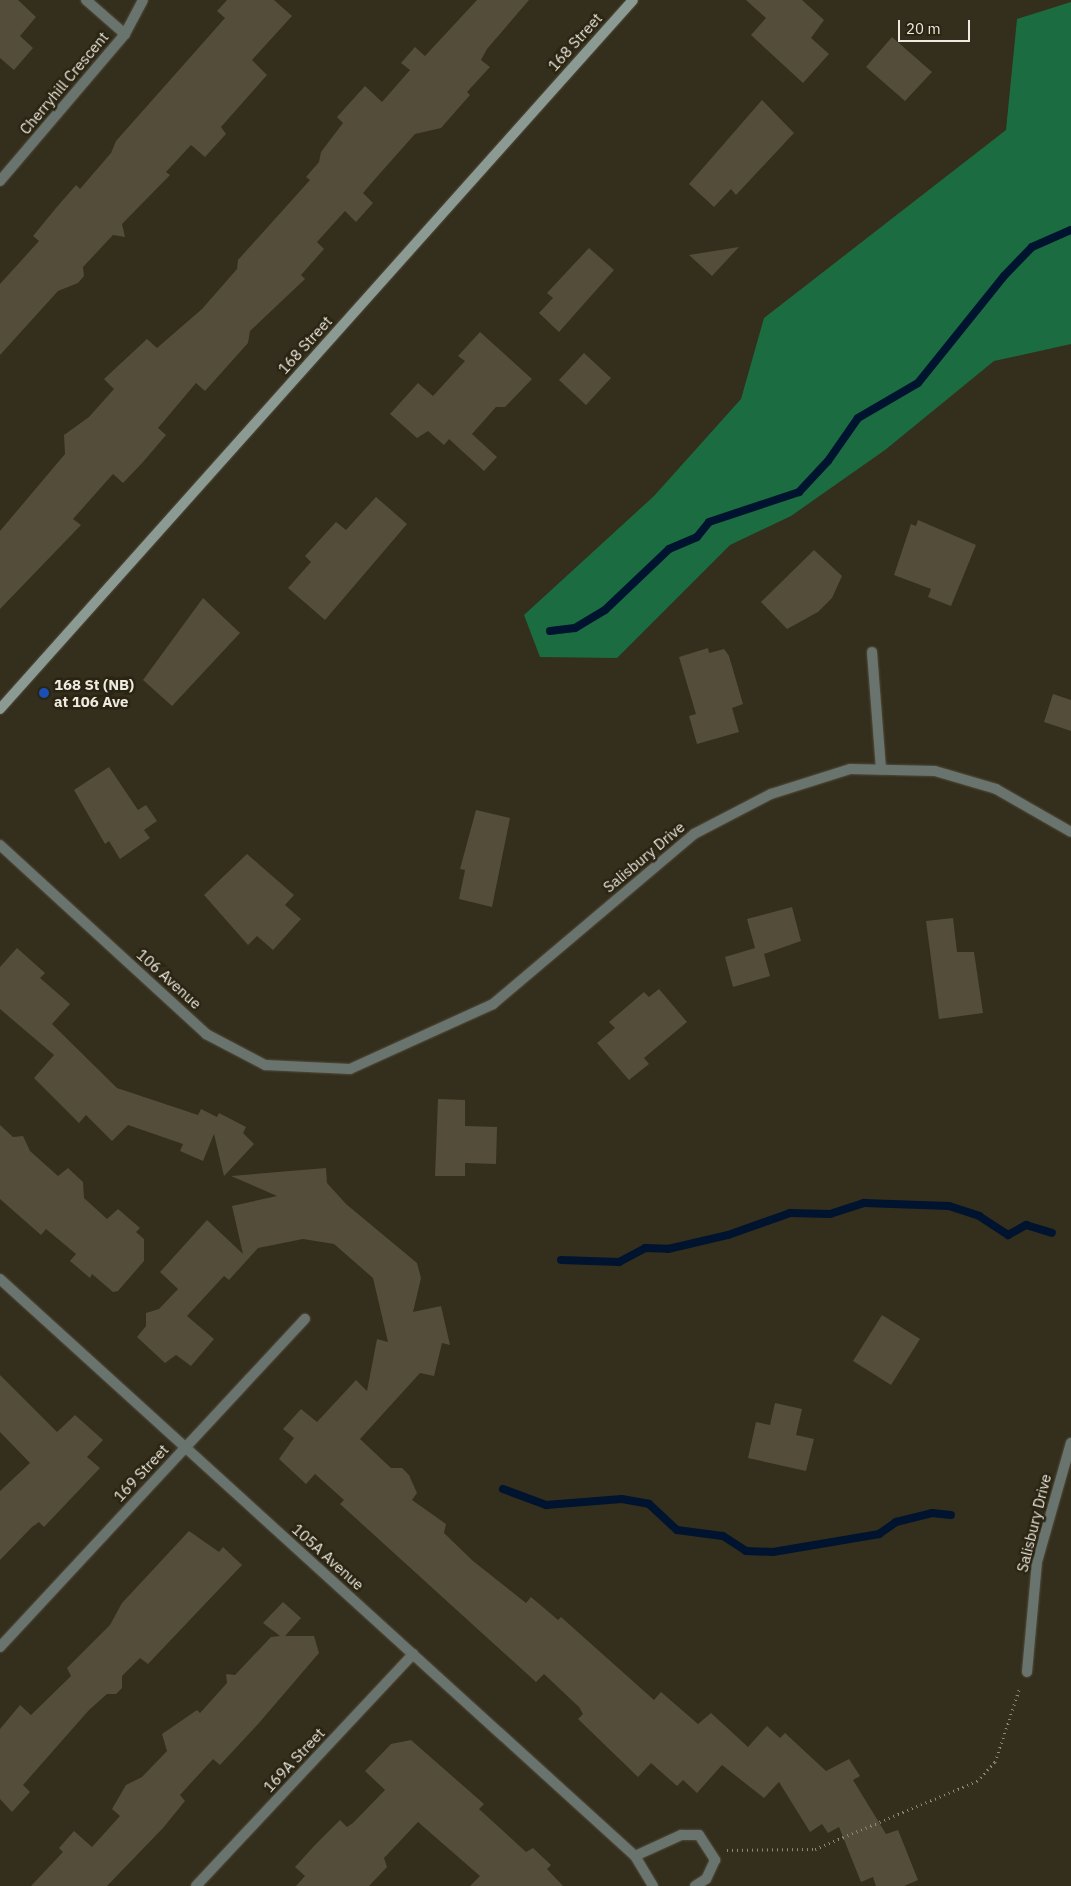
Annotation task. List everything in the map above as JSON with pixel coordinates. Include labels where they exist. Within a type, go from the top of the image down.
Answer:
[{"type":"street","points":[[86,0],[125,34]]},
{"type":"street","name":"Cherryhill Crescent","points":[[0,181],[125,34],[143,0]]},
{"type":"street","name":"168 Street","points":[[0,709],[633,0]]},
{"type":"street","points":[[872,652],[881,770]]},
{"type":"street","name":"Salisbury Drive","points":[[350,1069],[493,1004],[694,834],[771,794],[850,769],[935,771],[996,789],[1071,832]]},
{"type":"street","name":"106 Avenue","points":[[0,845],[206,1034],[265,1065],[350,1069]]},
{"type":"street","name":"105A Avenue","points":[[0,1279],[635,1856],[653,1886]]},
{"type":"street","name":"169 Street","points":[[0,1647],[305,1319]]},
{"type":"street","name":"Salisbury Drive","points":[[1027,1672],[1037,1562],[1071,1443]]},
{"type":"street","name":"169A Street","points":[[196,1886],[413,1654]]},
{"type":"street","points":[[635,1856],[681,1835],[700,1836],[715,1860],[706,1879],[695,1886]]},
{"type":"path","points":[[722,1850],[815,1850],[976,1781],[995,1762],[1027,1672]]},
{"type":"green space","points":[[1071,2],[1071,344],[994,361],[885,450],[791,516],[730,545],[617,658],[540,657],[524,615],[654,496],[741,399],[764,318],[1006,130],[1017,19]]},
{"type":"building","points":[[0,0],[18,0],[36,17],[20,36],[33,48],[14,70],[0,58]]},
{"type":"building","points":[[227,0],[274,0],[292,16],[252,60],[267,75],[221,127],[226,134],[205,157],[191,145],[166,172],[170,175],[122,224],[125,237],[113,235],[83,267],[84,276],[78,283],[58,291],[0,355],[0,284],[39,241],[33,236],[56,208],[76,185],[80,189],[111,153],[116,141],[225,18],[217,11]]},
{"type":"building","points":[[477,0],[529,0],[487,49],[481,60],[490,67],[467,92],[470,95],[441,128],[415,134],[363,193],[373,203],[356,222],[345,211],[317,242],[324,249],[301,275],[305,279],[250,331],[248,343],[205,391],[196,383],[158,428],[166,435],[143,462],[123,483],[113,474],[73,519],[81,525],[0,609],[0,531],[65,454],[64,435],[89,417],[114,389],[104,379],[147,339],[157,348],[202,309],[237,269],[238,260],[310,180],[306,177],[319,162],[321,152],[343,123],[337,117],[365,86],[382,102],[410,70],[401,63],[415,47],[425,56]]},
{"type":"building","points":[[746,0],[802,0],[824,20],[811,38],[829,54],[803,83],[751,35],[766,18]]},
{"type":"building","points":[[892,37],[932,72],[905,101],[866,67]]},
{"type":"building","points":[[762,100],[794,133],[736,195],[731,189],[714,207],[689,184]]},
{"type":"building","points":[[739,247],[712,276],[689,255]]},
{"type":"building","points":[[589,248],[614,270],[559,332],[539,313],[553,298],[547,293]]},
{"type":"building","points":[[480,332],[532,379],[505,407],[496,407],[472,434],[497,457],[484,471],[449,439],[444,445],[428,431],[417,438],[390,414],[418,383],[433,396],[465,361],[458,356]]},
{"type":"building","points":[[584,353],[611,378],[586,405],[559,380]]},
{"type":"building","points":[[376,497],[407,524],[325,620],[288,588],[311,562],[305,556],[336,522],[346,530]]},
{"type":"building","points":[[918,520],[976,545],[951,606],[928,597],[931,589],[894,575],[911,524],[916,526]]},
{"type":"building","points":[[814,550],[842,576],[832,598],[818,612],[787,629],[761,602]]},
{"type":"building","points":[[203,598],[240,633],[172,706],[143,680]]},
{"type":"building","points":[[708,648],[709,653],[724,649],[729,656],[743,704],[732,708],[739,732],[697,744],[689,716],[696,714],[679,657]]},
{"type":"building","points":[[1053,694],[1071,700],[1071,731],[1044,722]]},
{"type":"building","points":[[109,767],[138,810],[146,805],[157,821],[144,830],[150,838],[120,859],[109,841],[105,844],[74,790]]},
{"type":"building","points":[[476,810],[510,818],[492,907],[459,899],[465,870],[460,869]]},
{"type":"building","points":[[247,854],[294,895],[285,905],[301,919],[273,950],[257,936],[248,945],[204,895]]},
{"type":"building","points":[[792,907],[801,941],[764,954],[770,976],[733,987],[725,957],[755,948],[747,919]]},
{"type":"building","points":[[953,918],[957,952],[974,952],[983,1013],[939,1019],[926,921]]},
{"type":"building","points":[[17,948],[45,973],[40,978],[70,1004],[52,1024],[117,1088],[198,1115],[201,1109],[217,1117],[219,1113],[246,1127],[243,1133],[254,1144],[224,1176],[214,1134],[203,1161],[180,1151],[183,1144],[128,1125],[112,1141],[86,1115],[79,1123],[34,1078],[54,1055],[0,1009],[0,967]]},
{"type":"building","points":[[659,989],[687,1022],[644,1058],[649,1064],[629,1080],[597,1043],[615,1028],[609,1022],[644,992],[649,997]]},
{"type":"building","points":[[438,1099],[465,1100],[465,1126],[497,1127],[496,1164],[465,1163],[465,1176],[435,1176]]},
{"type":"building","points":[[0,1125],[13,1137],[23,1136],[30,1151],[58,1176],[68,1168],[83,1182],[84,1198],[107,1219],[118,1209],[140,1228],[136,1232],[144,1239],[144,1261],[118,1291],[113,1292],[92,1274],[90,1278],[70,1261],[76,1254],[46,1229],[41,1235],[0,1199]]},
{"type":"building","points":[[326,1168],[327,1183],[346,1204],[417,1263],[421,1278],[413,1312],[441,1306],[450,1345],[442,1343],[434,1376],[420,1373],[360,1439],[391,1468],[402,1468],[409,1475],[417,1493],[412,1500],[446,1524],[444,1533],[473,1561],[526,1603],[531,1597],[558,1620],[561,1617],[654,1700],[661,1692],[698,1724],[711,1713],[748,1747],[767,1726],[780,1738],[785,1733],[826,1771],[849,1759],[860,1776],[853,1780],[886,1834],[898,1830],[918,1880],[904,1886],[876,1886],[873,1877],[861,1882],[839,1827],[828,1833],[822,1824],[810,1832],[779,1782],[764,1798],[722,1765],[697,1793],[683,1780],[677,1786],[651,1763],[638,1777],[578,1719],[583,1714],[579,1707],[544,1674],[536,1682],[340,1504],[344,1500],[315,1474],[306,1484],[279,1459],[294,1438],[283,1429],[301,1409],[317,1422],[356,1380],[367,1391],[377,1339],[388,1342],[373,1278],[334,1244],[303,1239],[258,1248],[229,1280],[224,1276],[187,1316],[214,1339],[191,1366],[176,1355],[165,1363],[137,1337],[146,1326],[146,1313],[159,1309],[178,1289],[160,1272],[207,1220],[243,1254],[232,1206],[277,1196],[231,1176]]},
{"type":"building","points":[[882,1315],[920,1339],[891,1385],[853,1361]]},
{"type":"building","points":[[0,1375],[57,1432],[75,1415],[103,1440],[87,1457],[100,1468],[44,1527],[39,1522],[32,1527],[0,1560],[0,1491],[30,1463],[0,1432]]},
{"type":"building","points":[[775,1403],[802,1409],[796,1435],[814,1439],[806,1471],[748,1458],[756,1422],[770,1425]]},
{"type":"building","points":[[189,1531],[219,1552],[223,1547],[242,1565],[148,1664],[140,1658],[122,1676],[122,1688],[116,1694],[107,1694],[89,1710],[23,1785],[30,1792],[12,1812],[0,1799],[0,1729],[20,1705],[31,1715],[71,1676],[67,1668],[110,1625],[122,1603]]},
{"type":"building","points":[[283,1602],[301,1618],[285,1636],[314,1636],[319,1653],[259,1723],[220,1765],[213,1759],[180,1795],[185,1801],[163,1828],[107,1886],[31,1886],[63,1852],[59,1848],[74,1831],[92,1847],[120,1816],[112,1809],[126,1785],[142,1777],[167,1751],[162,1734],[197,1710],[200,1713],[227,1683],[226,1674],[235,1675],[271,1637],[280,1636],[263,1623]]},
{"type":"building","points":[[411,1740],[484,1804],[479,1809],[526,1852],[533,1848],[551,1865],[547,1869],[563,1886],[470,1886],[480,1876],[418,1822],[384,1858],[387,1867],[369,1886],[296,1886],[305,1876],[295,1867],[315,1845],[340,1820],[347,1827],[353,1823],[385,1790],[365,1771],[391,1744]]},
{"type":"waterway","points":[[550,631],[575,628],[605,610],[669,549],[697,537],[709,522],[799,492],[828,461],[858,418],[918,383],[1004,276],[1032,247],[1071,230]]},
{"type":"waterway","points":[[561,1260],[619,1262],[645,1248],[668,1249],[728,1235],[790,1213],[830,1214],[864,1203],[949,1206],[979,1216],[1008,1235],[1026,1225],[1052,1233]]},
{"type":"waterway","points":[[503,1489],[546,1505],[622,1499],[649,1504],[677,1530],[723,1536],[746,1551],[773,1552],[879,1534],[896,1522],[932,1513],[951,1515]]},
{"type":"place","name":"168 St (NB) at 106 Ave","points":[[44,693]]}]
